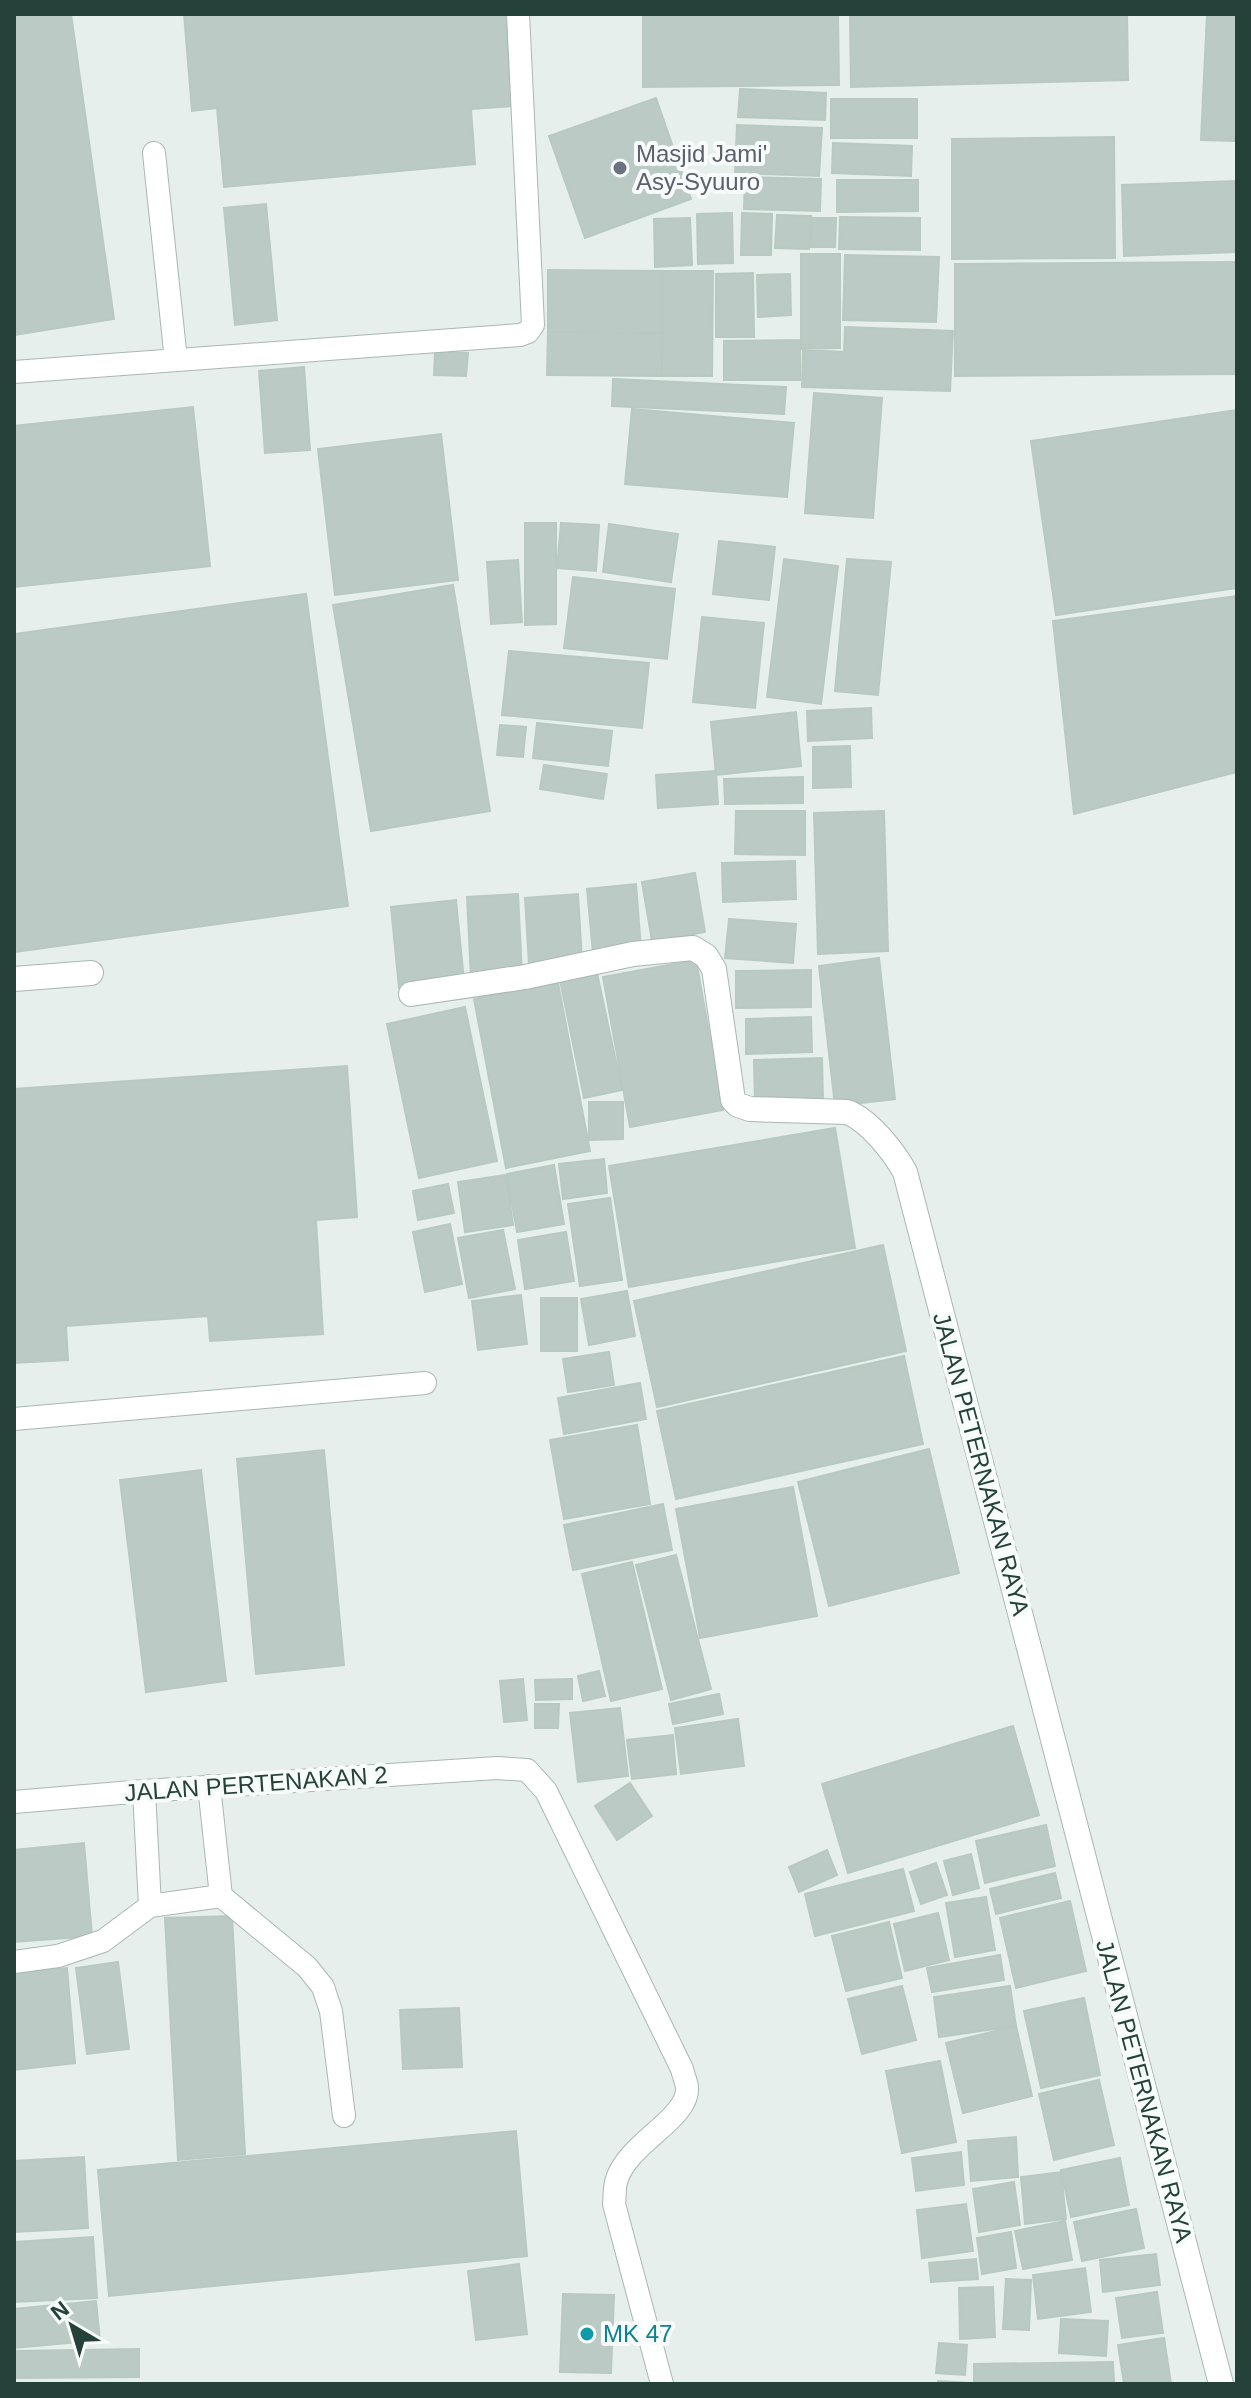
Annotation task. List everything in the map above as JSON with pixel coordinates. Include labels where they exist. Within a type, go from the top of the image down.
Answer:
[{"type":"street","name":"JALAN PETERNAKAN RAYA","points":[[411,994],[525,977],[633,954],[693,948],[706,956],[714,969],[733,1100],[750,1109],[847,1112],[863,1122],[896,1156],[905,1172],[1221,2384]]},
{"type":"street","points":[[14,979],[91,973]]},
{"type":"lane","points":[[14,372],[528,332],[533,325],[518,14]]},
{"type":"lane","points":[[154,153],[176,360]]},
{"type":"lane","points":[[14,1419],[425,1383]]},
{"type":"lane","name":"JALAN PERTENAKAN 2","points":[[14,1802],[497,1768],[527,1770],[546,1791],[682,2069],[688,2089],[683,2106],[638,2147],[616,2179],[614,2204],[662,2384]]},
{"type":"lane","points":[[209,1786],[221,1896],[307,1967],[323,1987],[331,2011],[344,2116]]},
{"type":"lane","points":[[144,1791],[150,1906]]},
{"type":"lane","points":[[14,1962],[58,1956],[103,1941],[150,1906],[221,1896]]},
{"type":"building","points":[[14,14],[71,14],[114,319],[14,335]]},
{"type":"building","points":[[184,14],[505,14],[512,106],[471,109],[475,164],[224,187],[217,108],[192,111]]},
{"type":"building","points":[[643,14],[838,14],[839,85],[643,87]]},
{"type":"building","points":[[850,14],[1127,14],[1128,80],[851,87]]},
{"type":"building","points":[[1207,14],[1237,14],[1237,141],[1201,140]]},
{"type":"building","points":[[740,89],[826,93],[825,120],[738,117]]},
{"type":"building","name":"Masjid Jami' Asy-Syuuro","points":[[656,98],[691,199],[585,238],[549,136]]},
{"type":"building","points":[[831,99],[917,99],[917,138],[831,138]]},
{"type":"building","points":[[737,125],[822,128],[819,176],[735,173]]},
{"type":"building","points":[[1114,137],[1115,258],[952,259],[952,139]]},
{"type":"building","points":[[833,143],[912,146],[911,176],[832,173]]},
{"type":"building","points":[[745,177],[821,179],[820,211],[744,209]]},
{"type":"building","points":[[837,180],[918,180],[918,211],[837,212]]},
{"type":"building","points":[[1237,181],[1237,252],[1124,256],[1122,185]]},
{"type":"building","points":[[266,204],[277,320],[235,325],[224,208]]},
{"type":"building","points":[[732,213],[733,263],[698,264],[697,214]]},
{"type":"building","points":[[742,213],[772,214],[771,255],[741,255]]},
{"type":"building","points":[[777,215],[811,216],[809,249],[775,248]]},
{"type":"building","points":[[840,217],[920,218],[920,250],[839,249]]},
{"type":"building","points":[[690,218],[692,265],[655,267],[654,219]]},
{"type":"building","points":[[812,218],[836,218],[835,247],[811,247]]},
{"type":"building","points":[[801,254],[840,254],[840,348],[801,349]]},
{"type":"building","points":[[845,255],[939,257],[936,322],[843,320]]},
{"type":"building","points":[[1237,262],[1237,374],[955,376],[955,264]]},
{"type":"building","points":[[548,270],[663,271],[662,333],[548,332]]},
{"type":"building","points":[[663,271],[713,271],[712,376],[662,376]]},
{"type":"building","points":[[753,273],[754,337],[716,337],[716,274]]},
{"type":"building","points":[[790,274],[791,315],[758,317],[757,275]]},
{"type":"building","points":[[845,327],[953,331],[950,391],[802,387],[803,350],[844,352]]},
{"type":"building","points":[[548,332],[662,333],[662,376],[547,375]]},
{"type":"building","points":[[800,340],[800,380],[724,380],[724,341]]},
{"type":"building","points":[[435,351],[468,353],[466,376],[434,375]]},
{"type":"building","points":[[304,367],[310,450],[265,453],[259,371]]},
{"type":"building","points":[[613,379],[786,387],[784,414],[612,406]]},
{"type":"building","points":[[814,393],[882,398],[873,518],[805,513]]},
{"type":"building","points":[[193,407],[210,566],[14,587],[14,426]]},
{"type":"building","points":[[632,409],[794,423],[787,497],[625,484]]},
{"type":"building","points":[[1237,410],[1237,588],[1056,615],[1031,441]]},
{"type":"building","points":[[441,434],[458,580],[335,595],[318,449]]},
{"type":"building","points":[[525,523],[556,523],[556,624],[525,625]]},
{"type":"building","points":[[561,523],[599,525],[596,571],[557,568]]},
{"type":"building","points":[[609,524],[678,534],[671,582],[603,572]]},
{"type":"building","points":[[719,541],[775,547],[769,600],[713,594]]},
{"type":"building","points":[[784,559],[838,566],[821,704],[767,697]]},
{"type":"building","points":[[847,559],[891,562],[878,695],[835,691]]},
{"type":"building","points":[[518,560],[522,622],[491,624],[487,562]]},
{"type":"building","points":[[573,577],[675,589],[667,659],[564,648]]},
{"type":"building","points":[[453,585],[490,811],[371,831],[333,605]]},
{"type":"building","points":[[306,594],[348,906],[14,952],[14,634]]},
{"type":"building","points":[[1237,596],[1237,772],[1074,814],[1053,621]]},
{"type":"building","points":[[702,617],[764,623],[755,708],[693,702]]},
{"type":"building","points":[[509,651],[649,663],[642,728],[502,715]]},
{"type":"building","points":[[871,708],[872,738],[808,741],[807,711]]},
{"type":"building","points":[[796,712],[801,766],[716,775],[711,722]]},
{"type":"building","points":[[537,723],[612,731],[608,766],[533,758]]},
{"type":"building","points":[[500,725],[526,727],[523,757],[497,755]]},
{"type":"building","points":[[850,746],[851,787],[813,788],[813,747]]},
{"type":"building","points":[[544,765],[607,774],[603,799],[540,789]]},
{"type":"building","points":[[716,771],[718,804],[658,808],[656,775]]},
{"type":"building","points":[[803,777],[803,803],[725,804],[724,779]]},
{"type":"building","points":[[736,811],[805,811],[805,855],[735,854]]},
{"type":"building","points":[[884,811],[888,951],[818,954],[814,813]]},
{"type":"building","points":[[795,861],[796,899],[723,902],[722,863]]},
{"type":"building","points":[[695,873],[705,932],[652,941],[642,882]]},
{"type":"building","points":[[636,884],[641,949],[593,953],[587,889]]},
{"type":"building","points":[[518,894],[522,975],[471,978],[467,897]]},
{"type":"building","points":[[578,894],[582,961],[529,964],[525,898]]},
{"type":"building","points":[[456,900],[464,981],[399,988],[391,907]]},
{"type":"building","points":[[729,919],[796,924],[793,963],[725,958]]},
{"type":"building","points":[[879,958],[895,1099],[835,1106],[819,966]]},
{"type":"building","points":[[696,960],[723,1110],[630,1127],[603,977]]},
{"type":"building","points":[[811,970],[811,1007],[736,1008],[736,971]]},
{"type":"building","points":[[597,973],[622,1090],[584,1098],[560,980]]},
{"type":"building","points":[[558,983],[590,1151],[506,1168],[474,999]]},
{"type":"building","points":[[465,1007],[497,1161],[419,1178],[387,1024]]},
{"type":"building","points":[[811,1017],[812,1052],[746,1054],[746,1019]]},
{"type":"building","points":[[822,1058],[823,1102],[755,1104],[754,1060]]},
{"type":"building","points":[[347,1066],[357,1217],[316,1220],[323,1334],[210,1341],[208,1316],[66,1326],[68,1360],[14,1363],[14,1089]]},
{"type":"building","points":[[589,1102],[623,1102],[623,1139],[589,1140]]},
{"type":"building","points":[[835,1128],[855,1248],[629,1287],[609,1166]]},
{"type":"building","points":[[604,1159],[607,1193],[563,1199],[559,1164]]},
{"type":"building","points":[[554,1165],[564,1224],[517,1232],[507,1174]]},
{"type":"building","points":[[506,1175],[513,1225],[465,1232],[458,1182]]},
{"type":"building","points":[[448,1184],[454,1213],[418,1220],[413,1191]]},
{"type":"building","points":[[610,1198],[622,1280],[580,1286],[568,1204]]},
{"type":"building","points":[[450,1224],[462,1284],[425,1292],[413,1232]]},
{"type":"building","points":[[503,1230],[515,1289],[469,1298],[458,1238]]},
{"type":"building","points":[[566,1232],[574,1281],[525,1289],[518,1240]]},
{"type":"building","points":[[883,1245],[906,1351],[657,1407],[634,1301]]},
{"type":"building","points":[[627,1291],[635,1336],[589,1345],[581,1299]]},
{"type":"building","points":[[521,1295],[527,1344],[478,1350],[472,1301]]},
{"type":"building","points":[[541,1298],[577,1298],[577,1351],[541,1351]]},
{"type":"building","points":[[609,1352],[614,1385],[568,1392],[563,1359]]},
{"type":"building","points":[[904,1356],[923,1444],[676,1499],[657,1411]]},
{"type":"building","points":[[640,1383],[646,1419],[564,1434],[558,1398]]},
{"type":"building","points":[[637,1425],[650,1504],[564,1519],[550,1440]]},
{"type":"building","points":[[929,1449],[959,1573],[829,1606],[798,1482]]},
{"type":"building","points":[[324,1450],[344,1665],[256,1674],[237,1459]]},
{"type":"building","points":[[201,1470],[226,1681],[146,1692],[120,1480]]},
{"type":"building","points":[[793,1487],[817,1616],[700,1638],[676,1509]]},
{"type":"building","points":[[663,1504],[672,1550],[573,1570],[564,1525]]},
{"type":"building","points":[[676,1555],[711,1689],[671,1700],[636,1565]]},
{"type":"building","points":[[632,1562],[662,1689],[611,1701],[582,1574]]},
{"type":"building","points":[[599,1671],[605,1696],[583,1701],[578,1676]]},
{"type":"building","points":[[523,1679],[527,1720],[504,1722],[500,1681]]},
{"type":"building","points":[[572,1679],[572,1699],[536,1700],[535,1680]]},
{"type":"building","points":[[719,1694],[723,1714],[673,1724],[669,1704]]},
{"type":"building","points":[[535,1704],[559,1704],[558,1728],[535,1728]]},
{"type":"building","points":[[620,1708],[628,1776],[578,1782],[570,1713]]},
{"type":"building","points":[[738,1719],[744,1766],[681,1774],[675,1728]]},
{"type":"building","points":[[1013,1726],[1039,1815],[848,1873],[822,1784]]},
{"type":"building","points":[[673,1735],[676,1774],[632,1779],[627,1740]]},
{"type":"building","points":[[630,1783],[652,1816],[617,1840],[595,1806]]},
{"type":"building","points":[[1046,1825],[1055,1866],[985,1883],[976,1841]]},
{"type":"building","points":[[84,1843],[92,1936],[14,1942],[14,1850]]},
{"type":"building","points":[[827,1850],[837,1875],[799,1892],[789,1867]]},
{"type":"building","points":[[971,1854],[979,1888],[953,1895],[944,1861]]},
{"type":"building","points":[[936,1863],[947,1895],[921,1904],[910,1872]]},
{"type":"building","points":[[903,1869],[914,1911],[815,1936],[805,1894]]},
{"type":"building","points":[[1055,1873],[1061,1898],[996,1914],[990,1889]]},
{"type":"building","points":[[986,1897],[995,1950],[955,1957],[946,1903]]},
{"type":"building","points":[[1070,1901],[1086,1971],[1016,1988],[1000,1918]]},
{"type":"building","points":[[938,1913],[949,1960],[905,1971],[894,1924]]},
{"type":"building","points":[[232,1916],[245,2154],[178,2160],[165,1918]]},
{"type":"building","points":[[889,1922],[902,1978],[846,1991],[832,1936]]},
{"type":"building","points":[[1000,1955],[1004,1980],[932,1992],[927,1968]]},
{"type":"building","points":[[118,1962],[129,2049],[87,2054],[76,1968]]},
{"type":"building","points":[[67,1968],[75,2063],[14,2070],[14,1973]]},
{"type":"building","points":[[902,1986],[916,2040],[862,2054],[848,1999]]},
{"type":"building","points":[[1010,1986],[1016,2026],[939,2037],[934,1997]]},
{"type":"building","points":[[1084,1998],[1100,2075],[1041,2088],[1024,2011]]},
{"type":"building","points":[[459,2008],[462,2067],[403,2069],[400,2010]]},
{"type":"building","points":[[1016,2026],[1032,2096],[963,2113],[946,2043]]},
{"type":"building","points":[[940,2061],[956,2142],[902,2153],[886,2071]]},
{"type":"building","points":[[1099,2080],[1114,2145],[1054,2160],[1039,2094]]},
{"type":"building","points":[[516,2131],[527,2256],[109,2296],[98,2170]]},
{"type":"building","points":[[1016,2137],[1018,2177],[971,2181],[968,2141]]},
{"type":"building","points":[[961,2152],[964,2185],[916,2191],[912,2158]]},
{"type":"building","points":[[84,2157],[88,2228],[14,2232],[14,2161]]},
{"type":"building","points":[[1120,2158],[1129,2205],[1071,2217],[1061,2170]]},
{"type":"building","points":[[1061,2172],[1066,2219],[1025,2224],[1021,2177]]},
{"type":"building","points":[[1014,2182],[1020,2225],[979,2232],[973,2189]]},
{"type":"building","points":[[966,2204],[973,2251],[922,2258],[917,2210]]},
{"type":"building","points":[[1136,2209],[1144,2248],[1082,2261],[1074,2222]]},
{"type":"building","points":[[1065,2221],[1072,2260],[1023,2269],[1015,2231]]},
{"type":"building","points":[[1011,2232],[1016,2268],[982,2274],[977,2238]]},
{"type":"building","points":[[93,2237],[97,2298],[14,2302],[14,2242]]},
{"type":"building","points":[[1156,2254],[1160,2285],[1103,2292],[1100,2260]]},
{"type":"building","points":[[976,2259],[978,2279],[931,2282],[929,2263]]},
{"type":"building","points":[[519,2264],[527,2334],[476,2340],[468,2271]]},
{"type":"building","points":[[1085,2268],[1091,2312],[1038,2319],[1033,2275]]},
{"type":"building","points":[[1006,2279],[1031,2280],[1029,2330],[1003,2329]]},
{"type":"building","points":[[993,2287],[995,2337],[960,2339],[959,2288]]},
{"type":"building","points":[[1157,2292],[1163,2333],[1122,2338],[1116,2298]]},
{"type":"building","name":"MK 47","points":[[563,2294],[614,2295],[611,2373],[560,2372]]},
{"type":"building","points":[[96,2301],[100,2340],[14,2348],[14,2309]]},
{"type":"building","points":[[1061,2319],[1108,2321],[1106,2356],[1059,2353]]},
{"type":"building","points":[[1164,2338],[1171,2384],[1124,2384],[1118,2345]]},
{"type":"building","points":[[939,2343],[967,2345],[965,2375],[936,2373]]},
{"type":"building","points":[[139,2349],[139,2377],[16,2378],[16,2351]]},
{"type":"building","points":[[1113,2362],[1114,2384],[974,2384],[974,2364]]},
{"type":"building","points":[[938,2381],[971,2383],[938,2384]]},
{"type":"place","name":"Masjid Jami' Asy-Syuuro","points":[[620,168]]},
{"type":"place","name":"MK 47","points":[[587,2334]]}]
